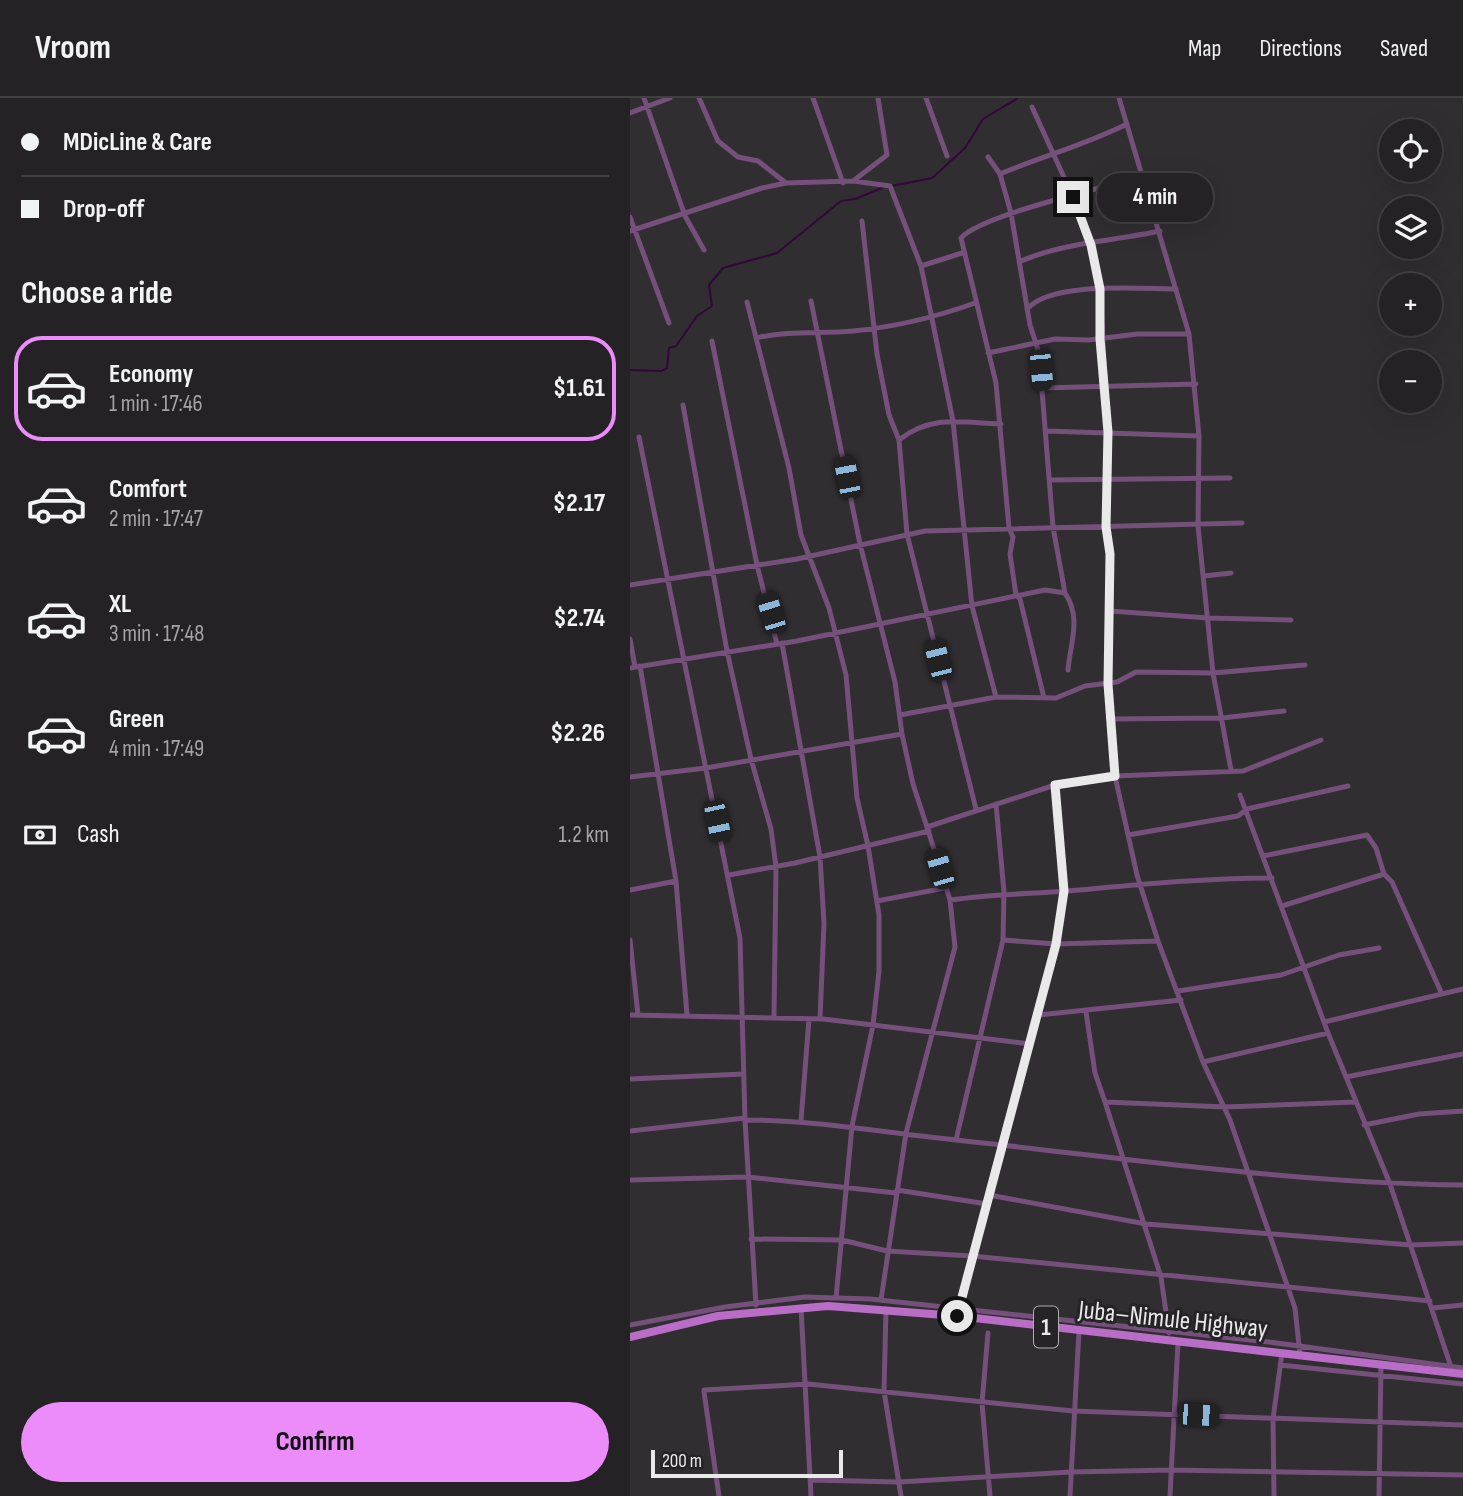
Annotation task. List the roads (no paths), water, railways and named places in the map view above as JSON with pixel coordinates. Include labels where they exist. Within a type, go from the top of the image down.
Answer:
[{"type":"main road","name":"Juba–Nimule Highway","points":[[630,1337],[718,1316],[801,1306],[886,1309],[1282,1353],[1301,1351],[1381,1365],[1456,1371]]},
{"type":"street","points":[[644,98],[685,216],[704,250]]},
{"type":"street","points":[[630,113],[670,98]]},
{"type":"street","points":[[699,98],[718,141],[738,157],[758,161],[786,183]]},
{"type":"street","points":[[813,98],[843,183]]},
{"type":"street","points":[[853,181],[887,155],[878,98]]},
{"type":"street","points":[[926,98],[947,156]]},
{"type":"street","points":[[1119,98],[1189,334],[1199,436],[1198,526],[1213,673],[1231,770]]},
{"type":"street","points":[[1032,107],[1056,155],[1091,245],[1100,289],[1100,339],[1108,432],[1106,527],[1110,554],[1109,719],[1115,776],[1140,884],[1158,941],[1203,1062],[1225,1107],[1271,1235],[1297,1317],[1301,1351]]},
{"type":"street","points":[[1000,174],[1040,157],[1056,155],[1127,124]]},
{"type":"street","points":[[988,157],[1000,174],[1011,213],[1027,309],[1039,353],[1054,527],[1065,593],[1073,612],[1074,630],[1068,670]]},
{"type":"street","points":[[1044,698],[1020,599],[1016,595],[1010,554],[1013,537],[1009,528],[996,383],[960,242],[963,234],[1011,213],[1144,176]]},
{"type":"street","points":[[633,231],[786,183],[853,181],[890,186],[920,266],[932,319],[953,421],[972,606],[996,697]]},
{"type":"street","points":[[630,217],[669,323]]},
{"type":"street","points":[[862,221],[873,328],[889,415],[899,440],[907,534],[976,809]]},
{"type":"street","points":[[1021,261],[1064,245],[1091,245],[1160,231]]},
{"type":"street","points":[[920,266],[962,253]]},
{"type":"street","points":[[1027,309],[1037,300],[1055,294],[1100,289],[1176,289]]},
{"type":"street","points":[[811,301],[819,330],[860,544],[881,622],[913,784],[950,900],[955,947],[906,1133],[881,1300]]},
{"type":"street","points":[[747,302],[789,468],[801,534],[836,632],[846,675],[857,798],[877,901],[881,946],[873,1026],[852,1126],[836,1298]]},
{"type":"street","points":[[755,338],[790,331],[873,328],[932,319],[975,303]]},
{"type":"street","points":[[988,352],[1055,339],[1189,334]]},
{"type":"street","points":[[712,341],[757,565],[780,643],[820,857],[824,923],[820,1019]]},
{"type":"street","points":[[1042,388],[1105,384],[1196,384]]},
{"type":"street","points":[[684,405],[711,572],[727,651],[751,759],[771,829],[776,867],[774,1017]]},
{"type":"street","points":[[899,440],[922,424],[953,421],[1001,424]]},
{"type":"street","points":[[1046,431],[1199,436]]},
{"type":"street","points":[[639,437],[666,582],[740,938],[745,1119],[756,1305]]},
{"type":"street","points":[[1049,480],[1230,478]]},
{"type":"street","points":[[630,585],[666,582],[907,534],[962,529],[1242,523]]},
{"type":"street","points":[[1204,576],[1231,573]]},
{"type":"street","points":[[635,667],[927,616],[1045,590],[1065,593]]},
{"type":"street","points":[[1110,611],[1208,618],[1291,620]]},
{"type":"street","points":[[630,639],[660,774],[676,881],[687,1015]]},
{"type":"street","points":[[900,715],[996,697],[1065,696],[1085,686],[1108,684],[1136,672],[1213,673],[1305,665]]},
{"type":"street","points":[[1109,719],[1222,718],[1284,711]]},
{"type":"street","points":[[630,777],[706,768],[902,734]]},
{"type":"street","points":[[729,875],[868,846],[928,829],[976,809],[1055,785],[1115,776],[1243,771],[1321,740]]},
{"type":"street","points":[[957,1316],[1056,944],[1064,891],[1055,785]]},
{"type":"street","points":[[1128,835],[1238,816],[1247,809],[1348,786]]},
{"type":"street","points":[[1240,795],[1328,1033],[1390,1184],[1456,1371]]},
{"type":"street","points":[[956,1140],[982,1039],[1003,940],[1004,892],[996,804]]},
{"type":"street","points":[[1263,856],[1367,835],[1376,848],[1384,874],[1392,882],[1441,992]]},
{"type":"street","points":[[1282,906],[1384,874]]},
{"type":"street","points":[[950,900],[1004,892],[1064,891],[1206,878],[1272,878]]},
{"type":"street","points":[[630,890],[676,881]]},
{"type":"street","points":[[877,901],[945,888]]},
{"type":"street","points":[[630,940],[638,1015]]},
{"type":"street","points":[[1003,940],[1056,944],[1158,941]]},
{"type":"street","points":[[1178,991],[1304,969],[1339,955],[1379,948]]},
{"type":"street","points":[[1324,1022],[1441,992],[1463,989]]},
{"type":"street","points":[[1039,1015],[1181,1000]]},
{"type":"street","points":[[1086,1012],[1095,1073],[1146,1224],[1161,1277],[1169,1333]]},
{"type":"street","points":[[630,1015],[820,1019],[1030,1044]]},
{"type":"street","points":[[801,1121],[809,1019]]},
{"type":"street","points":[[1203,1062],[1328,1033]]},
{"type":"street","points":[[1346,1077],[1463,1054]]},
{"type":"street","points":[[630,1079],[744,1074]]},
{"type":"street","points":[[1105,1102],[1225,1107],[1355,1102]]},
{"type":"street","points":[[1364,1125],[1419,1114],[1463,1111]]},
{"type":"street","points":[[630,1131],[745,1119],[801,1121],[1249,1174],[1390,1184],[1463,1185]]},
{"type":"street","points":[[630,1180],[748,1177],[987,1204]]},
{"type":"street","points":[[989,1195],[1146,1224],[1411,1245],[1463,1243]]},
{"type":"street","points":[[751,1239],[842,1240],[887,1251],[972,1256],[1431,1304],[1463,1305]]},
{"type":"street","points":[[630,1325],[725,1307],[805,1297],[881,1300],[959,1307],[1456,1371],[1463,1368]]},
{"type":"street","points":[[801,1306],[808,1384],[811,1496]]},
{"type":"street","points":[[886,1309],[884,1391],[901,1496]]},
{"type":"street","points":[[1070,1496],[1079,1331]]},
{"type":"street","points":[[988,1333],[982,1403],[990,1496]]},
{"type":"street","points":[[1170,1496],[1172,1414],[1178,1342]]},
{"type":"street","points":[[1274,1496],[1273,1419],[1282,1353]]},
{"type":"street","points":[[1280,1365],[1463,1384]]},
{"type":"street","points":[[1379,1496],[1381,1365]]},
{"type":"street","points":[[719,1496],[704,1391],[808,1384],[1073,1411],[1463,1426]]},
{"type":"street","points":[[810,1480],[899,1482],[1071,1472],[1171,1470],[1379,1476],[1463,1475]]},
{"type":"waterway","points":[[891,186],[932,178],[965,148],[983,119],[1018,98]]},
{"type":"waterway","points":[[630,370],[662,371],[667,368],[669,348],[676,346],[697,316],[712,306],[709,285],[723,268],[777,253],[841,201],[855,199],[882,188]]}]
